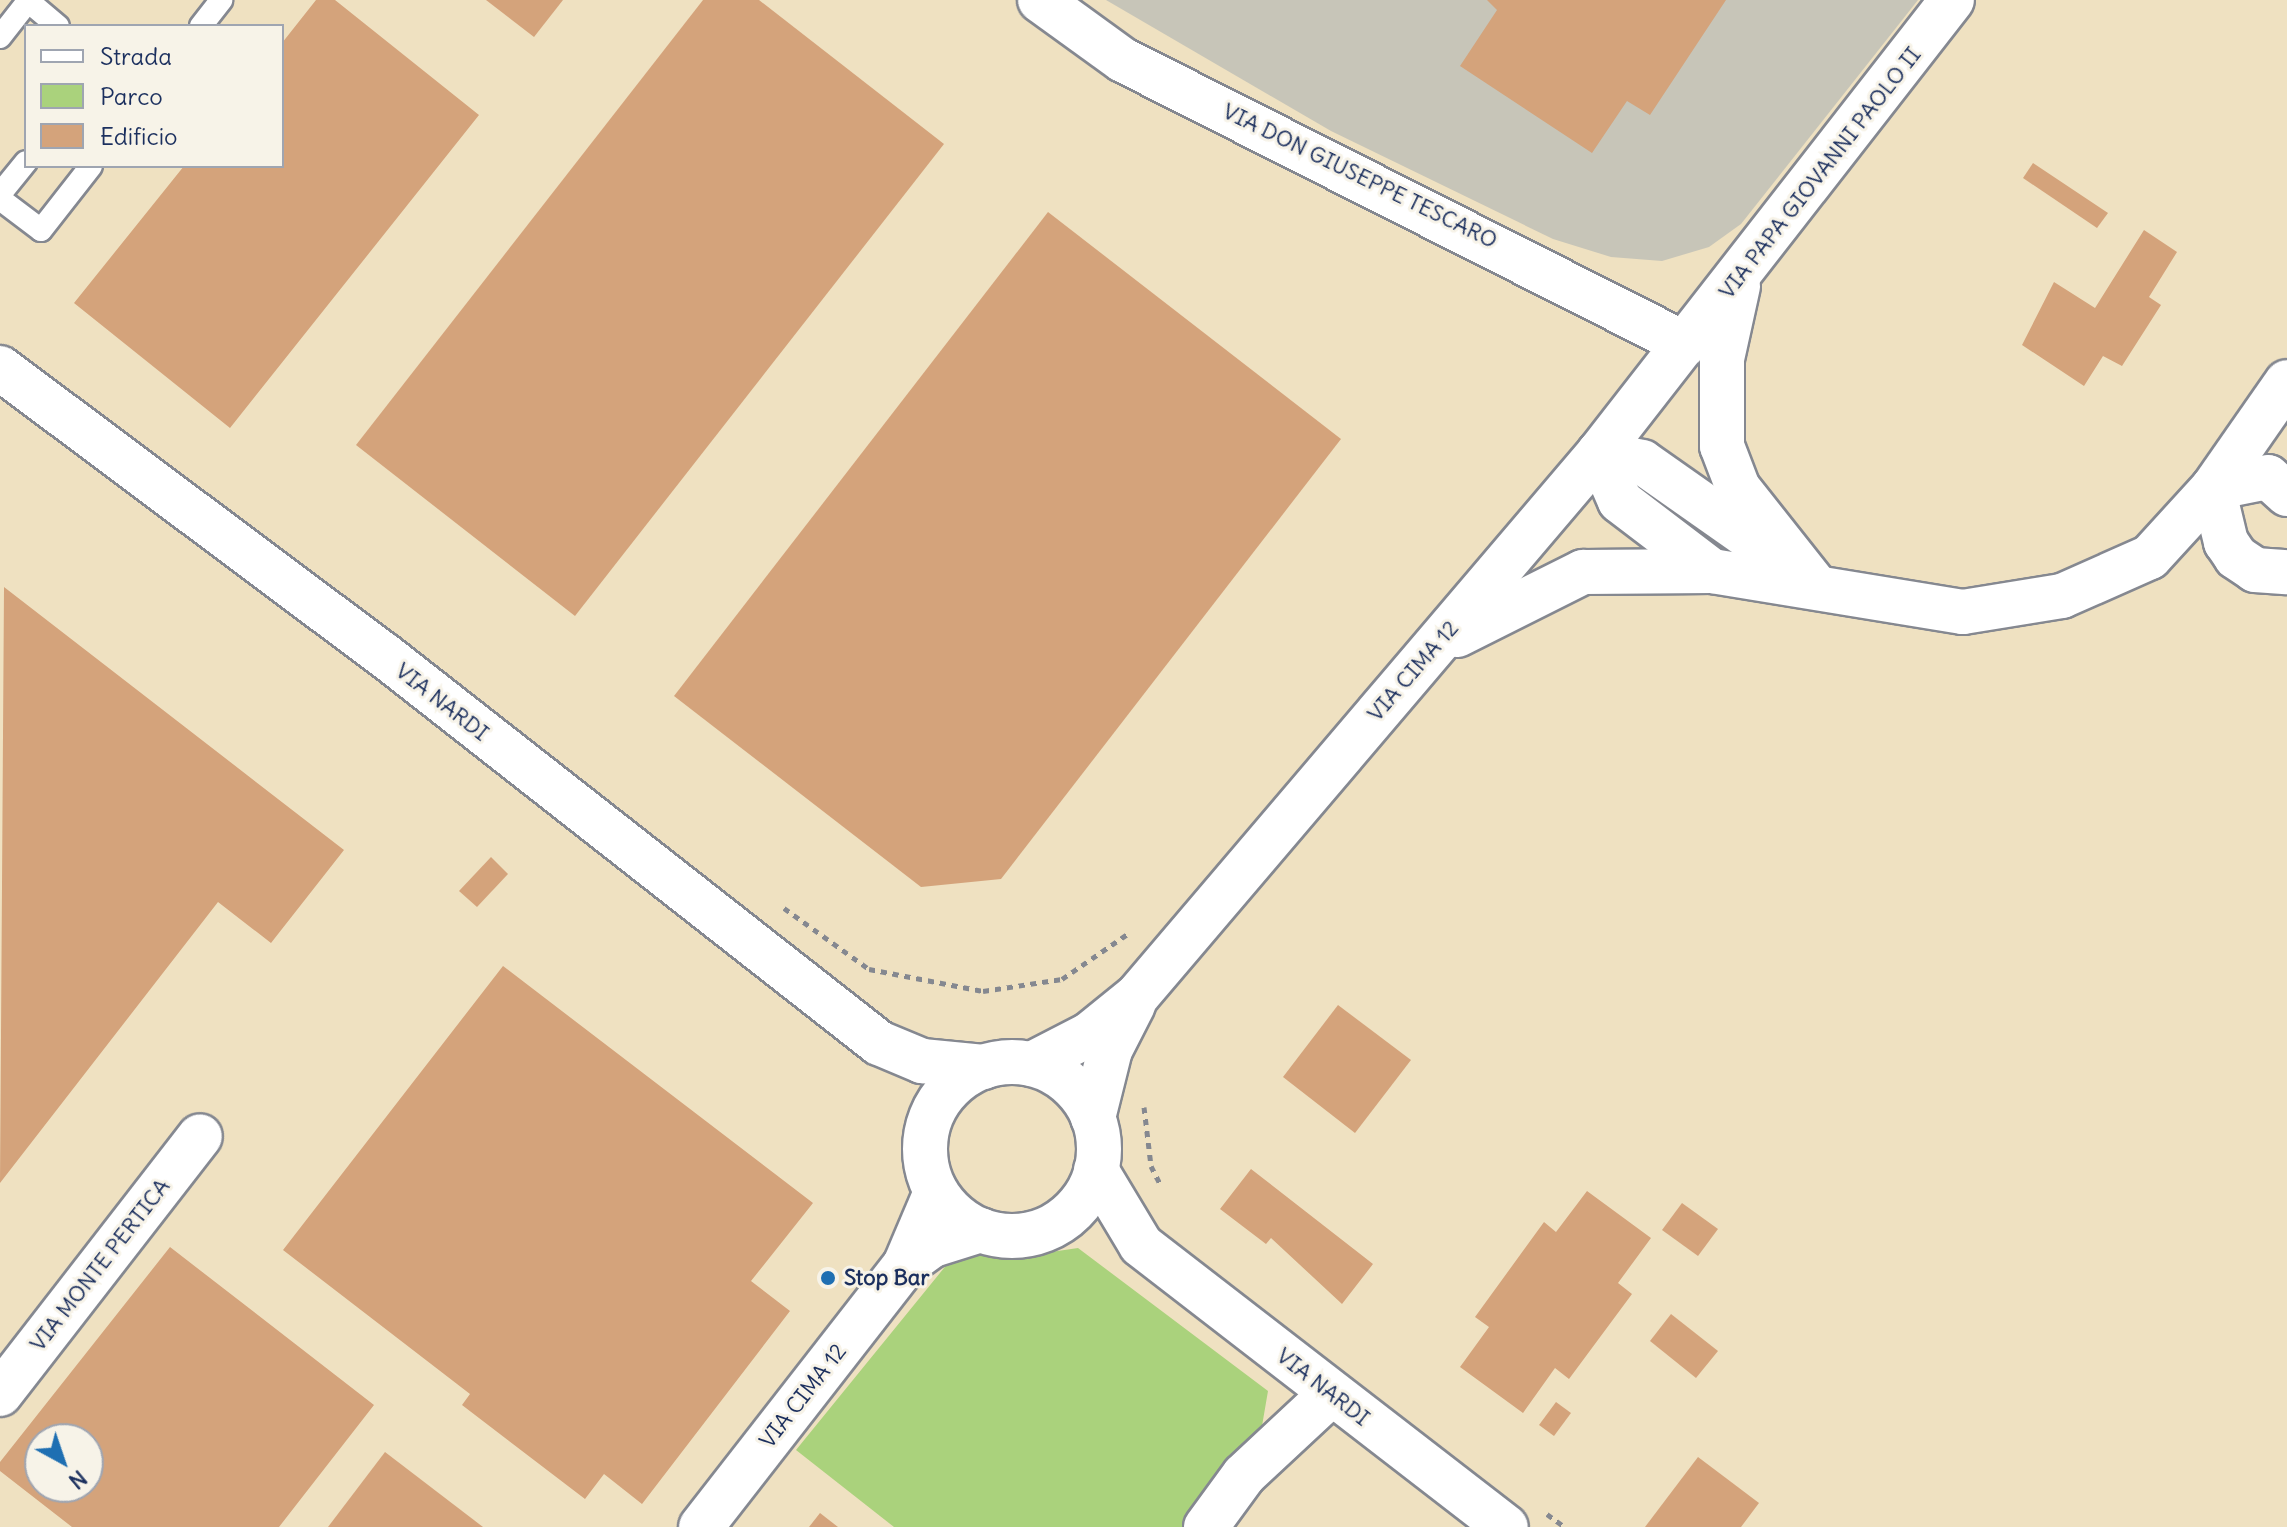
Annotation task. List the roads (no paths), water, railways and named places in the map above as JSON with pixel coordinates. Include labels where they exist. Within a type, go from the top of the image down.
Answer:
[{"type":"main road","name":"VIA DON GIUSEPPE TESCARO","points":[[1040,0],[1123,60],[1685,344]]},
{"type":"main road","name":"VIA PAPA GIOVANNI PAOLO II","points":[[1685,344],[1740,280],[1952,0]]},
{"type":"main road","points":[[1740,280],[1722,359],[1724,456],[1752,509],[1814,584]]},
{"type":"main road","name":"VIA CIMA 12","points":[[1137,996],[1599,453],[1685,344]]},
{"type":"main road","name":"VIA NARDI","points":[[0,368],[384,655],[879,1043]]},
{"type":"main road","points":[[1433,647],[1583,572],[1712,571],[1814,584],[1930,612],[2062,596],[2150,557],[2213,488],[2287,382]]},
{"type":"main road","points":[[1599,453],[1642,462],[1814,584]]},
{"type":"main road","points":[[1599,453],[1620,501],[1712,571]]},
{"type":"main road","points":[[2213,488],[2268,477],[2287,494]]},
{"type":"main road","points":[[2213,488],[2226,542],[2236,557],[2255,570],[2287,572]]},
{"type":"main road","points":[[879,1043],[922,1061],[984,1067],[1032,1064],[1090,1034],[1137,996]]},
{"type":"main road","points":[[1137,996],[1110,1050],[1093,1118],[1096,1170],[1141,1245]]},
{"type":"main road","points":[[879,1043],[917,1103],[936,1192],[905,1265]]},
{"type":"main road","points":[[1032,1064],[1071,1085],[1093,1118]]},
{"type":"main road","points":[[926,1134],[951,1087],[984,1067]]},
{"type":"main road","name":"VIA MONTE PERTICA","points":[[0,1394],[200,1136]]},
{"type":"main road","points":[[905,1265],[933,1245],[981,1230],[1020,1235],[1054,1225],[1078,1205],[1096,1170]]},
{"type":"main road","points":[[936,1192],[981,1230]]},
{"type":"main road","points":[[1054,1225],[1141,1245]]},
{"type":"main road","name":"VIA NARDI","points":[[1141,1245],[1506,1527]]},
{"type":"main road","name":"VIA CIMA 12","points":[[701,1527],[905,1265]]},
{"type":"main road","points":[[1206,1527],[1244,1475],[1331,1394]]},
{"type":"lane","points":[[203,24],[221,0]]},
{"type":"lane","points":[[0,37],[29,1],[56,24]]},
{"type":"lane","points":[[24,165],[0,196],[41,230],[89,168]]},
{"type":"place","name":"Stop Bar","points":[[828,1278]]}]
